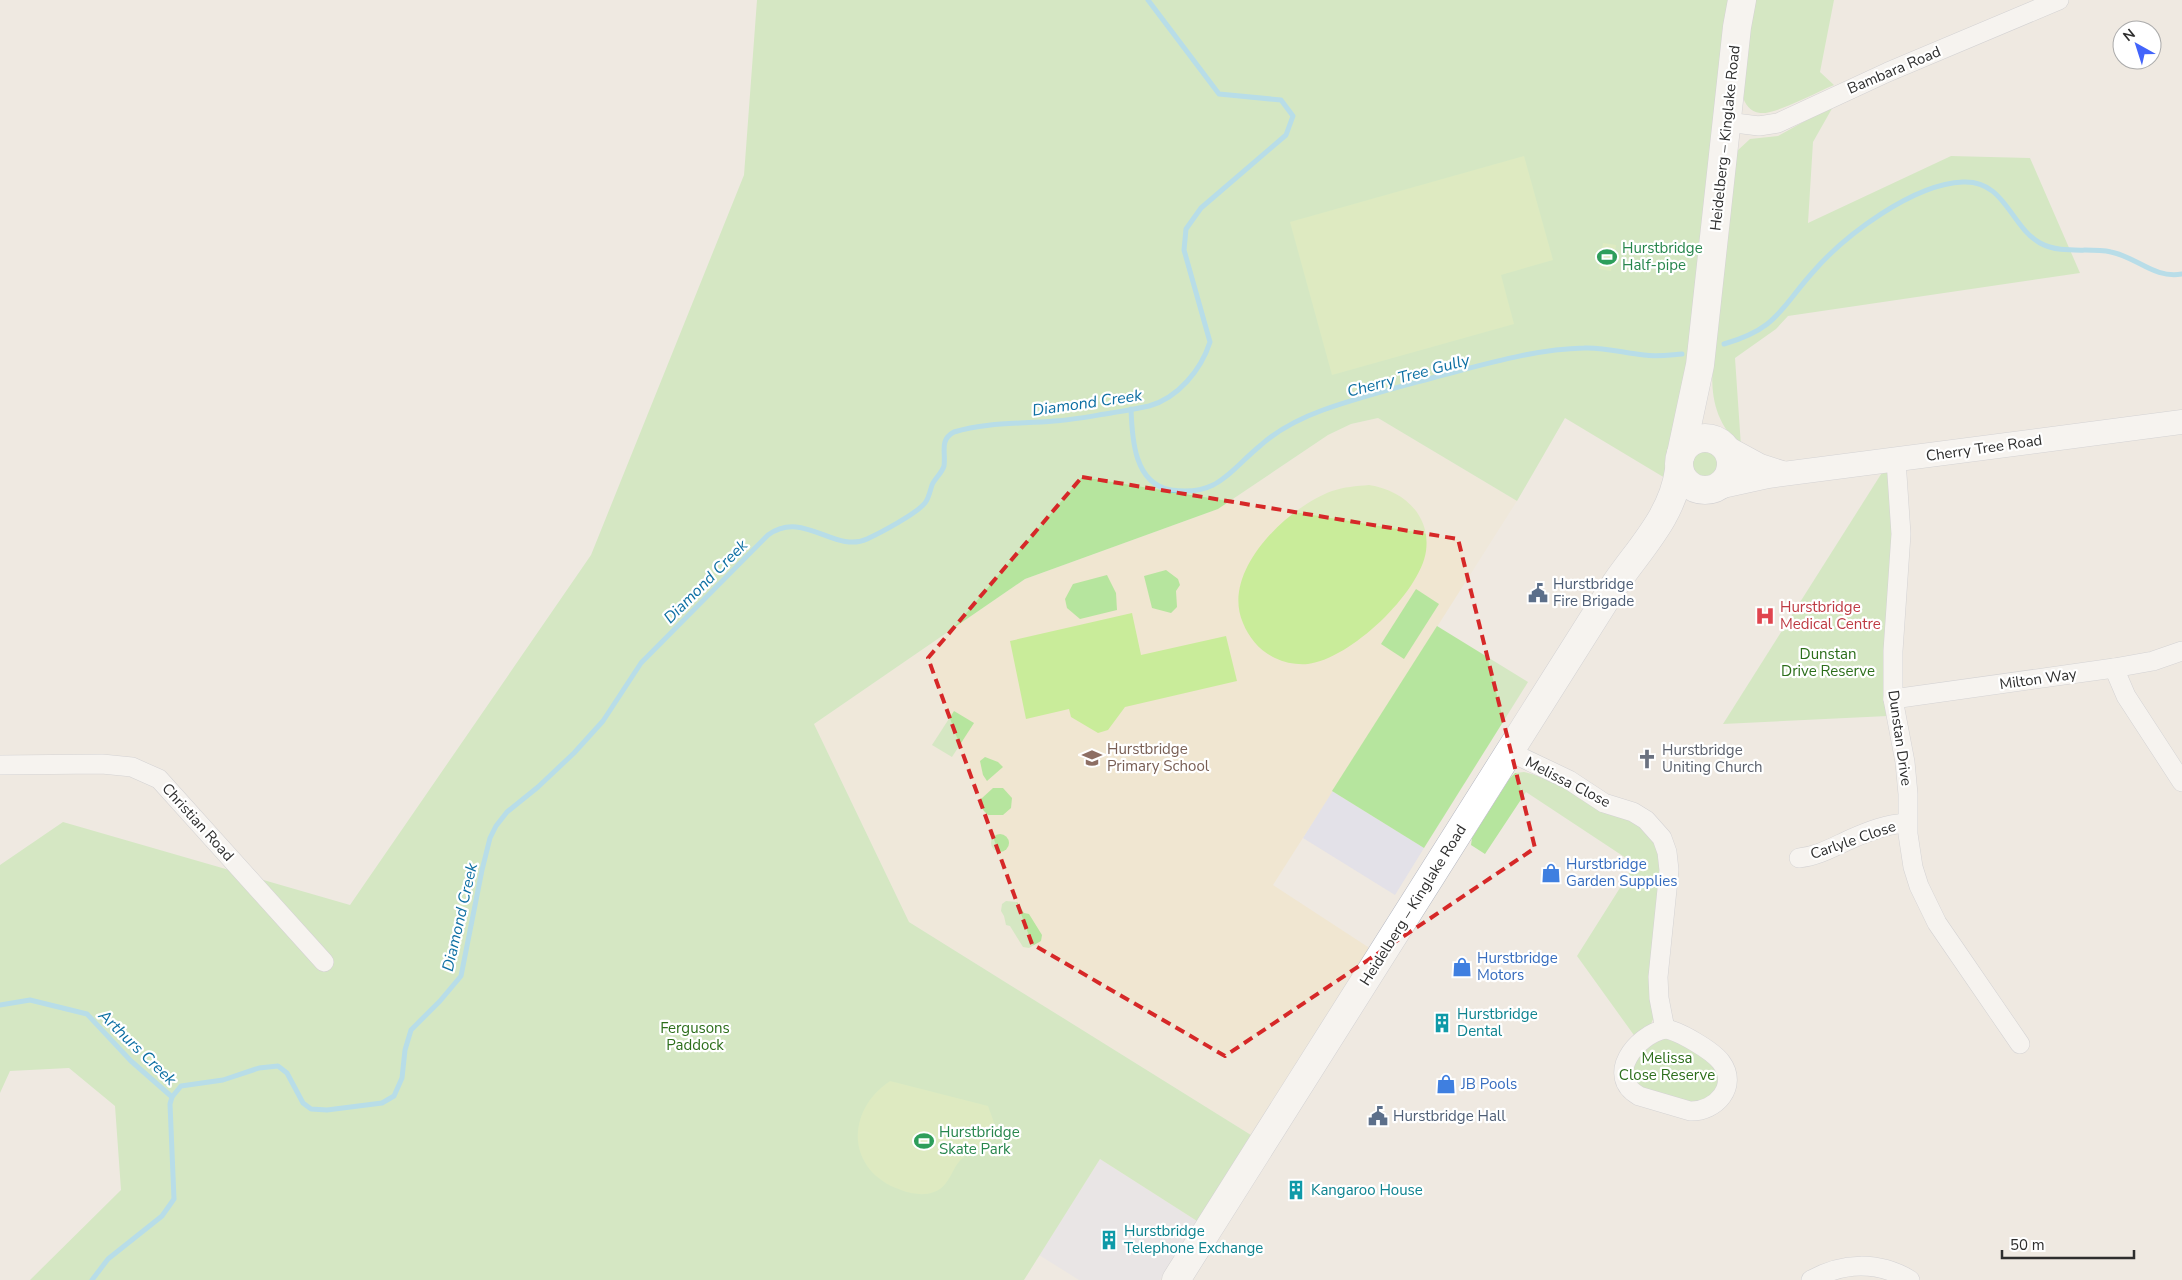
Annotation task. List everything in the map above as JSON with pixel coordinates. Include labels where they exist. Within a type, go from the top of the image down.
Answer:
[{"type":"main road","name":"Heidelberg – Kinglake Road","points":[[1176,1280],[1616,583],[1664,516],[1673,498],[1700,365],[1742,0]]},
{"type":"main road","name":"Heidelberg – Kinglake Road","points":[[1700,365],[1704,401],[1724,446]]},
{"type":"main road","points":[[1708,438],[1724,446],[1729,454],[1731,470],[1724,483],[1716,488],[1707,490],[1692,487],[1682,477],[1680,462],[1685,447],[1699,439],[1708,438]]},
{"type":"main road","name":"Heidelberg – Kinglake Road","points":[[1652,532],[1716,488]]},
{"type":"street","name":"Bambara Road","points":[[1727,122],[1759,126],[1778,123],[1888,72],[2059,0]]},
{"type":"street","name":"Cherry Tree Road","points":[[1716,488],[1748,479],[2182,422]]},
{"type":"street","name":"Cherry Tree Road","points":[[1724,446],[1760,466],[1786,474]]},
{"type":"street","name":"Dunstan Drive","points":[[1896,460],[1901,534],[1893,651],[1893,699],[1905,762],[1908,794],[1907,822],[1913,867],[1927,903],[1949,941],[2020,1044]]},
{"type":"street","name":"Milton Way","points":[[1893,699],[2114,668],[2153,660],[2182,651]]},
{"type":"street","points":[[2114,668],[2126,696],[2182,782]]},
{"type":"street","name":"Melissa Close","points":[[1510,752],[1569,780],[1604,803],[1640,816],[1652,825],[1662,838],[1670,870],[1658,977],[1659,998],[1665,1029]]},
{"type":"street","name":"Christian Road","points":[[0,765],[102,764],[132,767],[159,779],[324,962]]},
{"type":"street","name":"Carlyle Close","points":[[1799,858],[1822,852],[1886,826],[1907,822]]},
{"type":"street","points":[[1665,1029],[1675,1031],[1722,1062],[1727,1079],[1725,1092],[1711,1107],[1699,1111],[1690,1111],[1639,1096],[1633,1093],[1622,1077],[1624,1065],[1631,1053],[1648,1036],[1665,1029]]},
{"type":"street","points":[[1811,1280],[1833,1269],[1861,1265],[1886,1269],[1910,1280]]},
{"type":"highlighted area","points":[[1082,477],[1458,539],[1535,848],[1225,1056],[1032,944],[928,658]]},
{"type":"shaded area","name":"Hurstbridge Primary School","points":[[1378,418],[1517,501],[1273,885],[1371,949],[1251,1135],[909,922],[814,724],[1025,579],[1218,509],[1328,435],[1351,424]]},
{"type":"shaded area","points":[[1332,791],[1424,848],[1395,895],[1303,838]]},
{"type":"shaded area","points":[[1100,1159],[1197,1221],[1160,1280],[1079,1280],[1039,1255]]},
{"type":"green space","name":"Fergusons Paddock","points":[[757,0],[1731,0],[1688,361],[1670,481],[1565,418],[1517,501],[1378,418],[1351,424],[1328,435],[1218,509],[1025,579],[814,724],[909,922],[1251,1135],[1197,1221],[1100,1159],[1024,1280],[30,1280],[121,1190],[115,1106],[69,1068],[10,1071],[0,1093],[0,865],[63,822],[350,905],[591,555],[744,175]]},
{"type":"green space","points":[[1751,0],[1834,0],[1820,72],[1834,85],[1786,107],[1767,113],[1756,112],[1748,107],[1742,95]]},
{"type":"green space","points":[[1834,105],[1813,142],[1808,223],[1951,156],[2030,158],[2080,273],[1788,316],[1776,329],[1735,358],[1741,446],[1725,428],[1720,418],[1712,386],[1713,362],[1737,151],[1750,139],[1778,136]]},
{"type":"green space","points":[[1524,156],[1553,260],[1501,275],[1514,324],[1332,375],[1290,222]]},
{"type":"green space","name":"Hurstbridge Half-pipe","points":[[1603,243],[1616,245],[1611,271],[1599,269]]},
{"type":"green space","points":[[1705,449],[1716,453],[1720,464],[1716,475],[1705,479],[1694,475],[1690,464],[1694,453]]},
{"type":"green space","name":"Dunstan Drive Reserve","points":[[1883,471],[1888,472],[1894,508],[1888,716],[1723,724]]},
{"type":"green space","points":[[1369,485],[1393,492],[1403,498],[1419,515],[1424,526],[1426,551],[1421,568],[1411,586],[1397,604],[1362,637],[1325,659],[1308,664],[1295,664],[1270,655],[1260,648],[1248,634],[1238,603],[1241,583],[1249,563],[1278,526],[1296,511],[1332,491]]},
{"type":"green space","points":[[1166,570],[1178,579],[1180,585],[1176,591],[1177,607],[1171,613],[1152,608],[1144,576]]},
{"type":"green space","points":[[1107,575],[1116,593],[1117,610],[1080,619],[1067,608],[1065,599],[1073,584]]},
{"type":"green space","points":[[1416,589],[1439,604],[1404,659],[1381,644]]},
{"type":"green space","points":[[1132,613],[1141,655],[1226,636],[1237,681],[1125,707],[1108,730],[1098,733],[1071,717],[1069,709],[1026,719],[1010,641]]},
{"type":"green space","points":[[1437,626],[1528,682],[1424,848],[1332,791]]},
{"type":"green space","points":[[954,711],[974,723],[952,757],[932,745]]},
{"type":"green space","points":[[985,757],[998,762],[1003,767],[987,781],[983,775],[980,761]]},
{"type":"green space","points":[[1524,772],[1551,781],[1611,809],[1643,829],[1656,844],[1661,858],[1654,1017],[1651,1024],[1636,1038],[1577,956],[1635,864],[1526,792],[1485,854],[1471,845],[1472,838],[1510,778],[1515,773]]},
{"type":"green space","points":[[993,788],[1003,788],[1012,798],[1011,808],[1003,815],[988,815],[981,808],[981,799]]},
{"type":"green space","points":[[996,834],[1004,834],[1009,839],[1007,850],[996,852],[991,847],[991,839]]},
{"type":"green space","points":[[1006,901],[1017,902],[1024,913],[1029,914],[1042,935],[1041,941],[1029,948],[1023,947],[1010,926],[1006,925],[1001,911],[1002,904]]},
{"type":"green space","name":"Melissa Close Reserve","points":[[1664,1038],[1676,1039],[1712,1062],[1720,1079],[1712,1097],[1693,1104],[1637,1087],[1629,1067],[1642,1051]]},
{"type":"green space","name":"Hurstbridge Skate Park","points":[[890,1081],[988,1106],[999,1136],[963,1158],[944,1185],[934,1192],[922,1194],[909,1193],[883,1181],[870,1169],[861,1155],[858,1140],[859,1124],[865,1108],[875,1094]]},
{"type":"waterway","name":"Diamond Creek","points":[[92,1280],[108,1259],[162,1216],[174,1199],[170,1104],[172,1097],[181,1086],[223,1080],[259,1068],[278,1066],[287,1073],[303,1103],[311,1109],[327,1110],[382,1103],[394,1096],[402,1078],[405,1050],[411,1030],[440,1001],[461,976],[482,870],[490,838],[496,826],[507,812],[538,787],[574,753],[603,721],[641,663],[768,535],[781,528],[794,527],[843,541],[855,542],[867,539],[906,518],[925,503],[933,482],[944,466],[946,439],[954,432],[991,425],[1075,419],[1149,406],[1170,397],[1187,382],[1201,363],[1210,342],[1184,250],[1186,229],[1201,208],[1286,135],[1293,116],[1281,100],[1219,94],[1148,0]]},
{"type":"waterway","name":"Cherry Tree Gully","points":[[1724,344],[1742,338],[1767,324],[1827,258],[1861,228],[1881,214],[1923,192],[1944,185],[1963,182],[1977,183],[1989,188],[2006,205],[2021,226],[2040,243],[2048,247],[2066,250],[2111,252],[2129,258],[2154,271],[2172,275],[2182,274]]},
{"type":"waterway","name":"Cherry Tree Gully","points":[[1131,409],[1134,446],[1142,469],[1149,479],[1159,486],[1171,490],[1200,490],[1222,480],[1268,439],[1298,420],[1383,391],[1495,361],[1549,351],[1591,348],[1649,356],[1682,354]]},
{"type":"waterway","name":"Arthurs Creek","points":[[0,1005],[30,1000],[87,1014],[131,1061],[172,1097]]},
{"type":"place","name":"Hurstbridge Half-pipe","points":[[1607,257]]},
{"type":"place","name":"Hurstbridge Fire Brigade","points":[[1538,593]]},
{"type":"place","name":"Hurstbridge Medical Centre","points":[[1765,616]]},
{"type":"place","name":"Hurstbridge Primary School","points":[[1092,758]]},
{"type":"place","name":"Hurstbridge Uniting Church","points":[[1647,759]]},
{"type":"place","name":"Hurstbridge Garden Supplies","points":[[1551,873]]},
{"type":"place","name":"Hurstbridge Motors","points":[[1462,967]]},
{"type":"place","name":"Hurstbridge Dental","points":[[1442,1023]]},
{"type":"place","name":"JB Pools","points":[[1446,1084]]},
{"type":"place","name":"Hurstbridge Hall","points":[[1378,1116]]},
{"type":"place","name":"Hurstbridge Skate Park","points":[[924,1141]]},
{"type":"place","name":"Kangaroo House","points":[[1296,1190]]},
{"type":"place","name":"Hurstbridge Telephone Exchange","points":[[1109,1240]]}]
